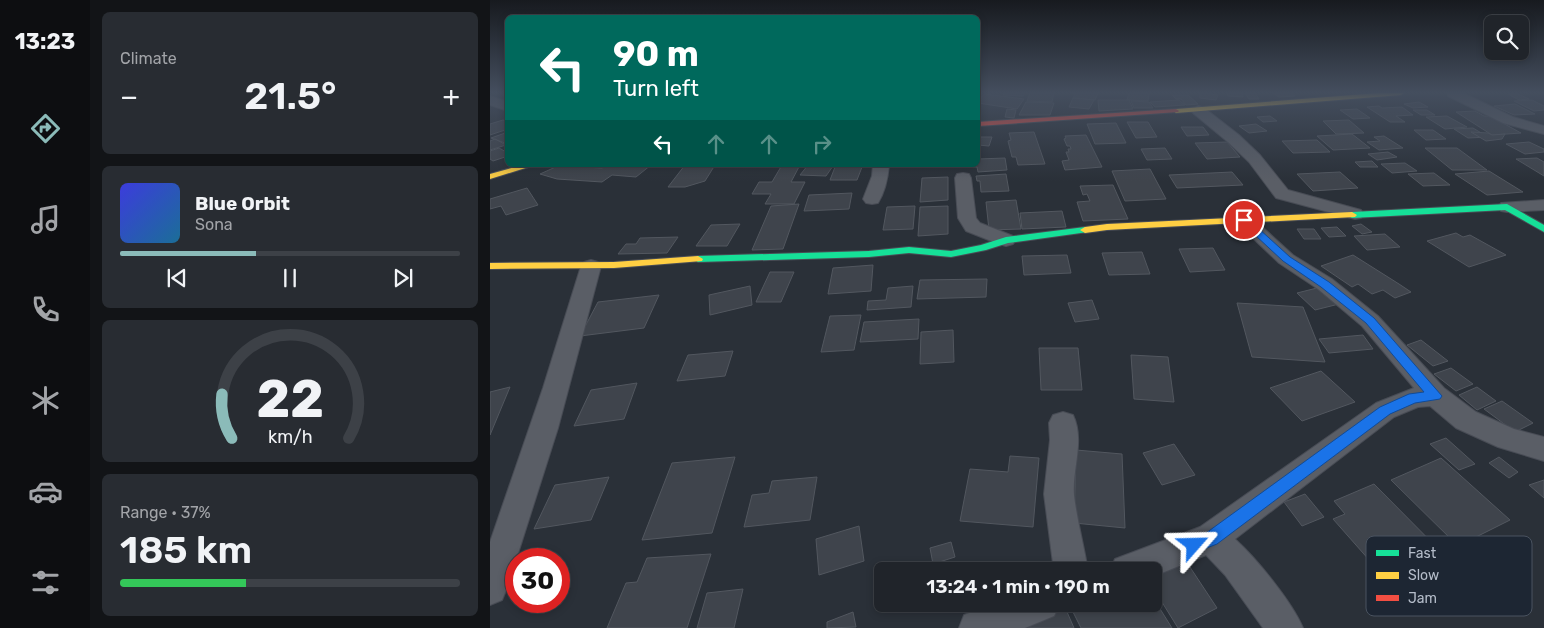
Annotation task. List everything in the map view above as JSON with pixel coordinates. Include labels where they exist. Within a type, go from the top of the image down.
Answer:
[{"type":"main road","points":[[980,124],[999,122]]},
{"type":"main road","points":[[490,172],[508,167]]},
{"type":"main road","points":[[490,177],[524,167]]},
{"type":"main road","points":[[490,266],[591,266],[714,258],[869,254],[891,250],[951,254],[976,250],[1006,240],[1107,227],[1507,207],[1544,229]]},
{"type":"street","points":[[1218,122],[1268,172],[1282,194],[1291,219]]},
{"type":"street","points":[[1516,122],[1544,130]]},
{"type":"street","points":[[872,199],[880,176],[881,167]]},
{"type":"street","points":[[963,178],[967,218],[973,228],[1006,240]]},
{"type":"street","points":[[1282,194],[1355,214]]},
{"type":"street","points":[[1507,207],[1544,205]]},
{"type":"street","points":[[1244,220],[1286,259],[1325,284],[1370,321],[1435,396],[1466,420],[1508,439],[1544,449]]},
{"type":"street","points":[[490,588],[532,468],[570,347],[591,266]]},
{"type":"street","points":[[1150,562],[1212,538],[1385,410],[1414,398],[1435,396]]},
{"type":"street","points":[[1063,423],[1064,440],[1059,494],[1070,562]]},
{"type":"street","points":[[1212,538],[1237,563],[1285,628]]},
{"type":"street","points":[[977,628],[1020,612]]},
{"type":"building","points":[[505,122],[505,130],[490,135],[490,124]]},
{"type":"building","points":[[1127,122],[1148,122],[1157,137],[1136,138]]},
{"type":"building","points":[[1324,122],[1352,122],[1364,133],[1336,134]]},
{"type":"building","points":[[1434,122],[1458,122],[1467,127],[1445,129]]},
{"type":"building","points":[[1472,122],[1502,122],[1521,133],[1492,135]]},
{"type":"building","points":[[1116,123],[1126,143],[1095,144],[1087,124]]},
{"type":"building","points":[[1256,124],[1267,131],[1249,133],[1239,126]]},
{"type":"building","points":[[1181,127],[1203,127],[1209,135],[1187,136]]},
{"type":"building","points":[[1473,128],[1488,137],[1468,138],[1454,129]]},
{"type":"building","points":[[1414,130],[1433,130],[1446,139],[1426,140]]},
{"type":"building","points":[[1034,132],[1045,164],[1018,165],[1016,157],[1012,157],[1008,141],[1011,140],[1009,133]]},
{"type":"building","points":[[1471,132],[1492,135],[1505,134],[1502,139],[1486,141]]},
{"type":"building","points":[[505,133],[505,143],[491,138]]},
{"type":"building","points":[[1352,134],[1370,148],[1333,150],[1317,136]]},
{"type":"building","points":[[1086,135],[1102,167],[1065,170],[1062,161],[1069,160],[1066,152],[1069,152],[1068,149],[1071,149],[1070,146],[1067,146],[1064,139],[1066,138],[1065,136]]},
{"type":"building","points":[[1384,136],[1403,148],[1379,150],[1367,142],[1380,141],[1374,137]]},
{"type":"building","points":[[980,137],[992,137],[989,146],[980,145]]},
{"type":"building","points":[[495,139],[505,145],[490,150],[490,141]]},
{"type":"building","points":[[1317,140],[1330,152],[1293,153],[1282,141]]},
{"type":"building","points":[[1227,142],[1240,157],[1207,159],[1195,143]]},
{"type":"building","points":[[1529,142],[1544,149],[1544,152],[1525,154],[1506,144]]},
{"type":"building","points":[[499,148],[505,151],[505,157],[493,161],[490,159],[490,151]]},
{"type":"building","points":[[1165,148],[1172,159],[1147,160],[1141,149]]},
{"type":"building","points":[[1425,148],[1457,148],[1487,170],[1452,170]]},
{"type":"building","points":[[1388,152],[1397,157],[1377,160],[1368,154]]},
{"type":"building","points":[[1005,158],[1007,170],[978,172],[977,167],[980,167],[980,159]]},
{"type":"building","points":[[1537,158],[1544,162],[1544,176],[1516,159]]},
{"type":"building","points":[[1372,161],[1378,167],[1360,167],[1355,162]]},
{"type":"building","points":[[1405,163],[1417,171],[1392,173],[1381,164]]},
{"type":"building","points":[[556,167],[648,167],[636,177],[612,175],[602,182],[557,179],[540,174]]},
{"type":"building","points":[[683,167],[714,167],[705,181],[685,187],[668,187]]},
{"type":"building","points":[[781,167],[799,167],[791,182],[805,182],[794,204],[765,204],[771,194],[752,194],[759,182],[772,182]]},
{"type":"building","points":[[806,167],[832,167],[826,176],[800,175]]},
{"type":"building","points":[[835,167],[862,167],[857,180],[830,180]]},
{"type":"building","points":[[1150,169],[1166,199],[1125,201],[1112,171]]},
{"type":"building","points":[[1489,171],[1523,192],[1487,195],[1455,174]]},
{"type":"building","points":[[1232,172],[1243,185],[1177,188],[1169,175]]},
{"type":"building","points":[[1340,172],[1358,188],[1313,191],[1297,174]]},
{"type":"building","points":[[1434,173],[1450,185],[1423,186],[1408,174]]},
{"type":"building","points":[[1006,174],[1009,191],[981,192],[980,181],[977,181],[976,176]]},
{"type":"building","points":[[948,177],[948,200],[920,202],[922,178]]},
{"type":"building","points":[[1113,185],[1128,219],[1083,221],[1077,202],[1090,201],[1087,194],[1083,195],[1080,186]]},
{"type":"building","points":[[527,188],[538,205],[506,215],[501,206],[490,209],[490,199]]},
{"type":"building","points":[[852,193],[849,209],[804,211],[809,195]]},
{"type":"building","points":[[1016,200],[1021,229],[989,230],[986,202]]},
{"type":"building","points":[[799,204],[783,249],[752,250],[771,206]]},
{"type":"building","points":[[915,206],[913,229],[883,230],[887,207]]},
{"type":"building","points":[[948,206],[948,234],[918,236],[920,207]]},
{"type":"building","points":[[1062,211],[1066,227],[1022,229],[1020,213]]},
{"type":"building","points":[[740,224],[727,246],[696,246],[711,225]]},
{"type":"building","points":[[1361,224],[1372,232],[1362,234],[1352,226]]},
{"type":"building","points":[[1337,227],[1346,236],[1329,237],[1321,228]]},
{"type":"building","points":[[1297,229],[1314,229],[1321,239],[1304,239]]},
{"type":"building","points":[[1456,233],[1463,237],[1470,235],[1506,255],[1469,267],[1427,241]]},
{"type":"building","points":[[1385,234],[1400,247],[1367,250],[1354,236]]},
{"type":"building","points":[[678,237],[667,253],[618,254],[626,244],[636,244],[640,238]]},
{"type":"building","points":[[1213,248],[1225,270],[1190,272],[1179,249]]},
{"type":"building","points":[[1142,252],[1150,274],[1109,275],[1102,253]]},
{"type":"building","points":[[1067,255],[1071,273],[1024,275],[1022,256]]},
{"type":"building","points":[[1353,255],[1411,292],[1395,298],[1383,290],[1372,294],[1358,284],[1352,287],[1321,266]]},
{"type":"building","points":[[873,265],[871,291],[828,294],[833,268]]},
{"type":"building","points":[[770,272],[794,272],[781,302],[756,302]]},
{"type":"building","points":[[987,279],[986,297],[917,299],[920,280]]},
{"type":"building","points":[[750,286],[752,305],[710,315],[709,295]]},
{"type":"building","points":[[913,286],[911,307],[867,310],[868,301],[886,300],[888,288]]},
{"type":"building","points":[[1321,287],[1339,304],[1315,310],[1297,293]]},
{"type":"building","points":[[659,295],[644,328],[580,336],[598,302]]},
{"type":"building","points":[[1092,300],[1099,319],[1075,322],[1068,303]]},
{"type":"building","points":[[1237,303],[1303,307],[1325,362],[1252,357]]},
{"type":"building","points":[[861,315],[854,350],[821,352],[830,316]]},
{"type":"building","points":[[919,319],[918,339],[860,342],[864,322]]},
{"type":"building","points":[[953,330],[954,362],[920,364],[921,332]]},
{"type":"building","points":[[1363,335],[1373,349],[1329,353],[1319,339]]},
{"type":"building","points":[[1421,340],[1448,361],[1433,366],[1407,345]]},
{"type":"building","points":[[1039,348],[1078,348],[1082,390],[1041,390]]},
{"type":"building","points":[[733,351],[725,376],[677,381],[688,355]]},
{"type":"building","points":[[1131,355],[1168,357],[1174,402],[1134,399]]},
{"type":"building","points":[[1451,368],[1473,384],[1456,391],[1434,374]]},
{"type":"building","points":[[1321,371],[1355,402],[1302,421],[1270,388]]},
{"type":"building","points":[[637,383],[624,419],[574,426],[591,390]]},
{"type":"building","points":[[510,387],[490,435],[490,392]]},
{"type":"building","points":[[1477,387],[1496,401],[1477,410],[1459,395]]},
{"type":"building","points":[[1502,401],[1533,423],[1515,432],[1484,409]]},
{"type":"building","points":[[1446,438],[1475,464],[1459,470],[1430,444]]},
{"type":"building","points":[[1174,444],[1195,475],[1162,485],[1143,453]]},
{"type":"building","points":[[1076,450],[1122,454],[1125,528],[1074,523]]},
{"type":"building","points":[[1010,456],[1039,458],[1033,527],[960,521],[970,469],[1008,472]]},
{"type":"building","points":[[735,457],[712,533],[642,540],[672,463]]},
{"type":"building","points":[[1499,457],[1518,472],[1509,478],[1489,463]]},
{"type":"building","points":[[1441,458],[1510,520],[1478,536],[1448,536],[1391,480]]},
{"type":"building","points":[[609,477],[591,520],[534,529],[555,485]]},
{"type":"building","points":[[817,477],[810,520],[744,527],[752,495],[769,493],[772,481]]},
{"type":"building","points":[[1544,480],[1544,498],[1529,485]]},
{"type":"building","points":[[1374,484],[1425,536],[1366,536],[1366,556],[1333,519],[1345,514],[1334,501]]},
{"type":"building","points":[[1305,494],[1324,517],[1302,526],[1284,502]]},
{"type":"building","points":[[859,526],[864,561],[819,575],[816,539]]},
{"type":"building","points":[[951,542],[955,557],[933,562],[930,548]]},
{"type":"building","points":[[711,554],[687,628],[607,628],[626,583],[637,582],[647,558]]},
{"type":"building","points":[[1182,555],[1217,608],[1178,628],[1162,602],[1162,564]]},
{"type":"building","points":[[743,589],[734,628],[697,628],[707,593]]},
{"type":"building","points":[[853,612],[856,627],[827,628],[827,622]]},
{"type":"building","points":[[1046,612],[1067,612],[1074,628],[1007,628]]},
{"type":"building","points":[[1073,612],[1162,612],[1172,628],[1081,628]]},
{"type":"traffic: fast","points":[[1352,215],[1507,207],[1544,229]]},
{"type":"traffic: fast","points":[[698,259],[869,254],[909,250],[951,254],[983,248],[1006,240],[1085,230]]},
{"type":"traffic: slow","points":[[490,177],[524,167]]},
{"type":"traffic: slow","points":[[1085,230],[1107,227],[1352,215]]},
{"type":"traffic: slow","points":[[490,266],[614,265],[698,259]]},
{"type":"traffic: jam","points":[[980,124],[1004,122]]},
{"type":"route","points":[[1194,545],[1212,538],[1385,410],[1414,398],[1435,396],[1370,321],[1325,284],[1286,259],[1244,220]]}]
